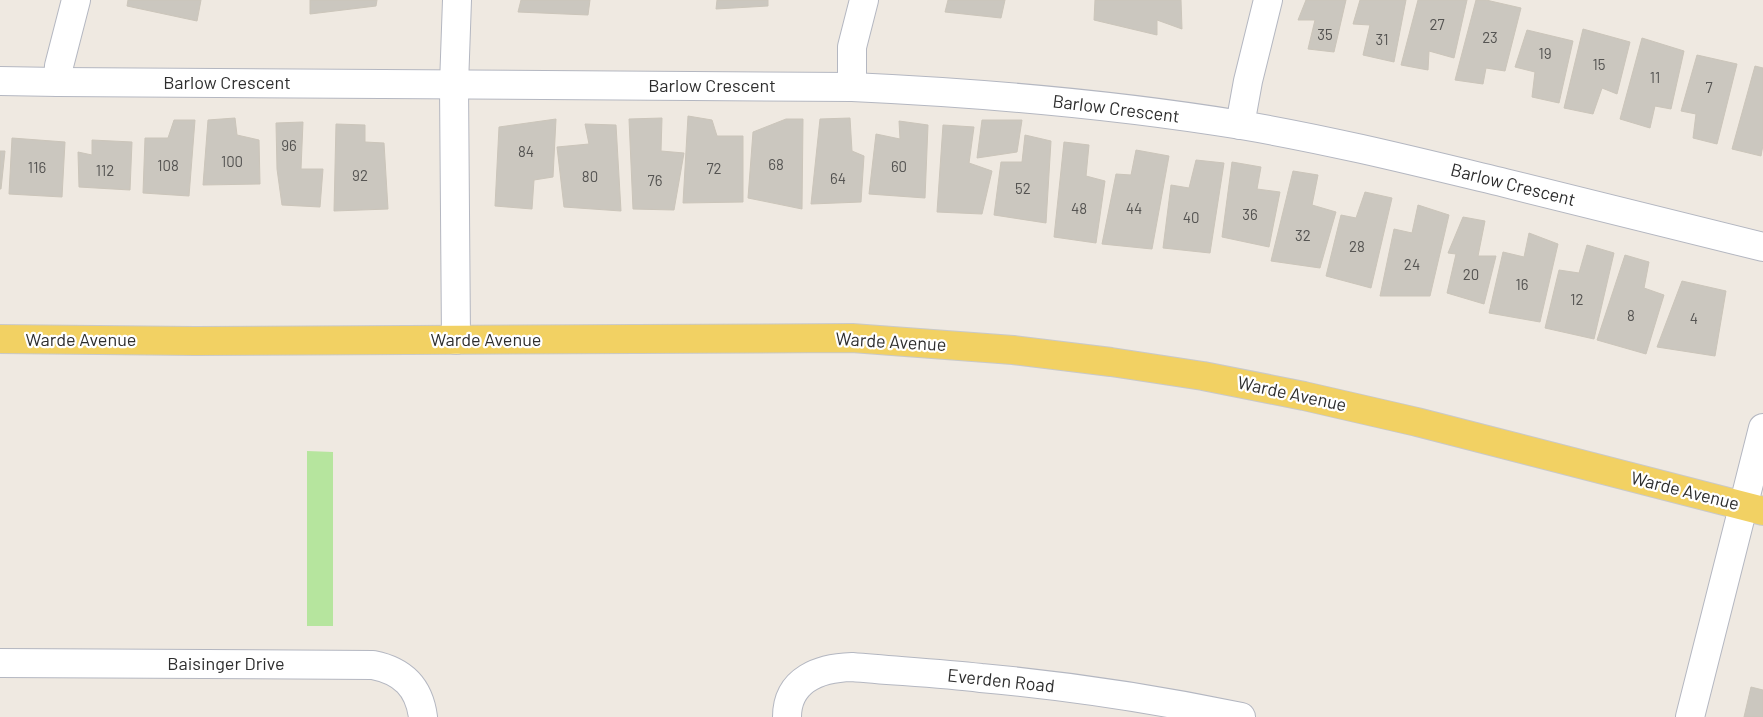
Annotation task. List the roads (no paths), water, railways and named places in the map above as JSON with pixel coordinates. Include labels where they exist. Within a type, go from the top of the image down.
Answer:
[{"type":"main road","name":"Warde Avenue","points":[[0,339],[456,340],[852,338],[1013,350],[1203,376],[1314,398],[1427,424],[1753,508]]},
{"type":"street","points":[[58,82],[59,66],[76,0]]},
{"type":"street","points":[[456,340],[454,85],[457,0]]},
{"type":"street","points":[[852,87],[852,47],[864,0]]},
{"type":"street","points":[[1240,125],[1248,81],[1268,0]]},
{"type":"street","name":"Barlow Crescent","points":[[0,81],[852,87],[940,91],[1068,102],[1240,125],[1390,155],[1763,248]]},
{"type":"street","points":[[1690,717],[1753,508],[1763,428]]},
{"type":"street","name":"Baisinger Drive","points":[[0,663],[373,665],[388,668],[401,675],[413,686],[423,717]]},
{"type":"street","name":"Everden Road","points":[[787,717],[789,702],[794,691],[802,682],[815,673],[834,668],[852,667],[1091,690],[1176,703],[1241,717]]}]
